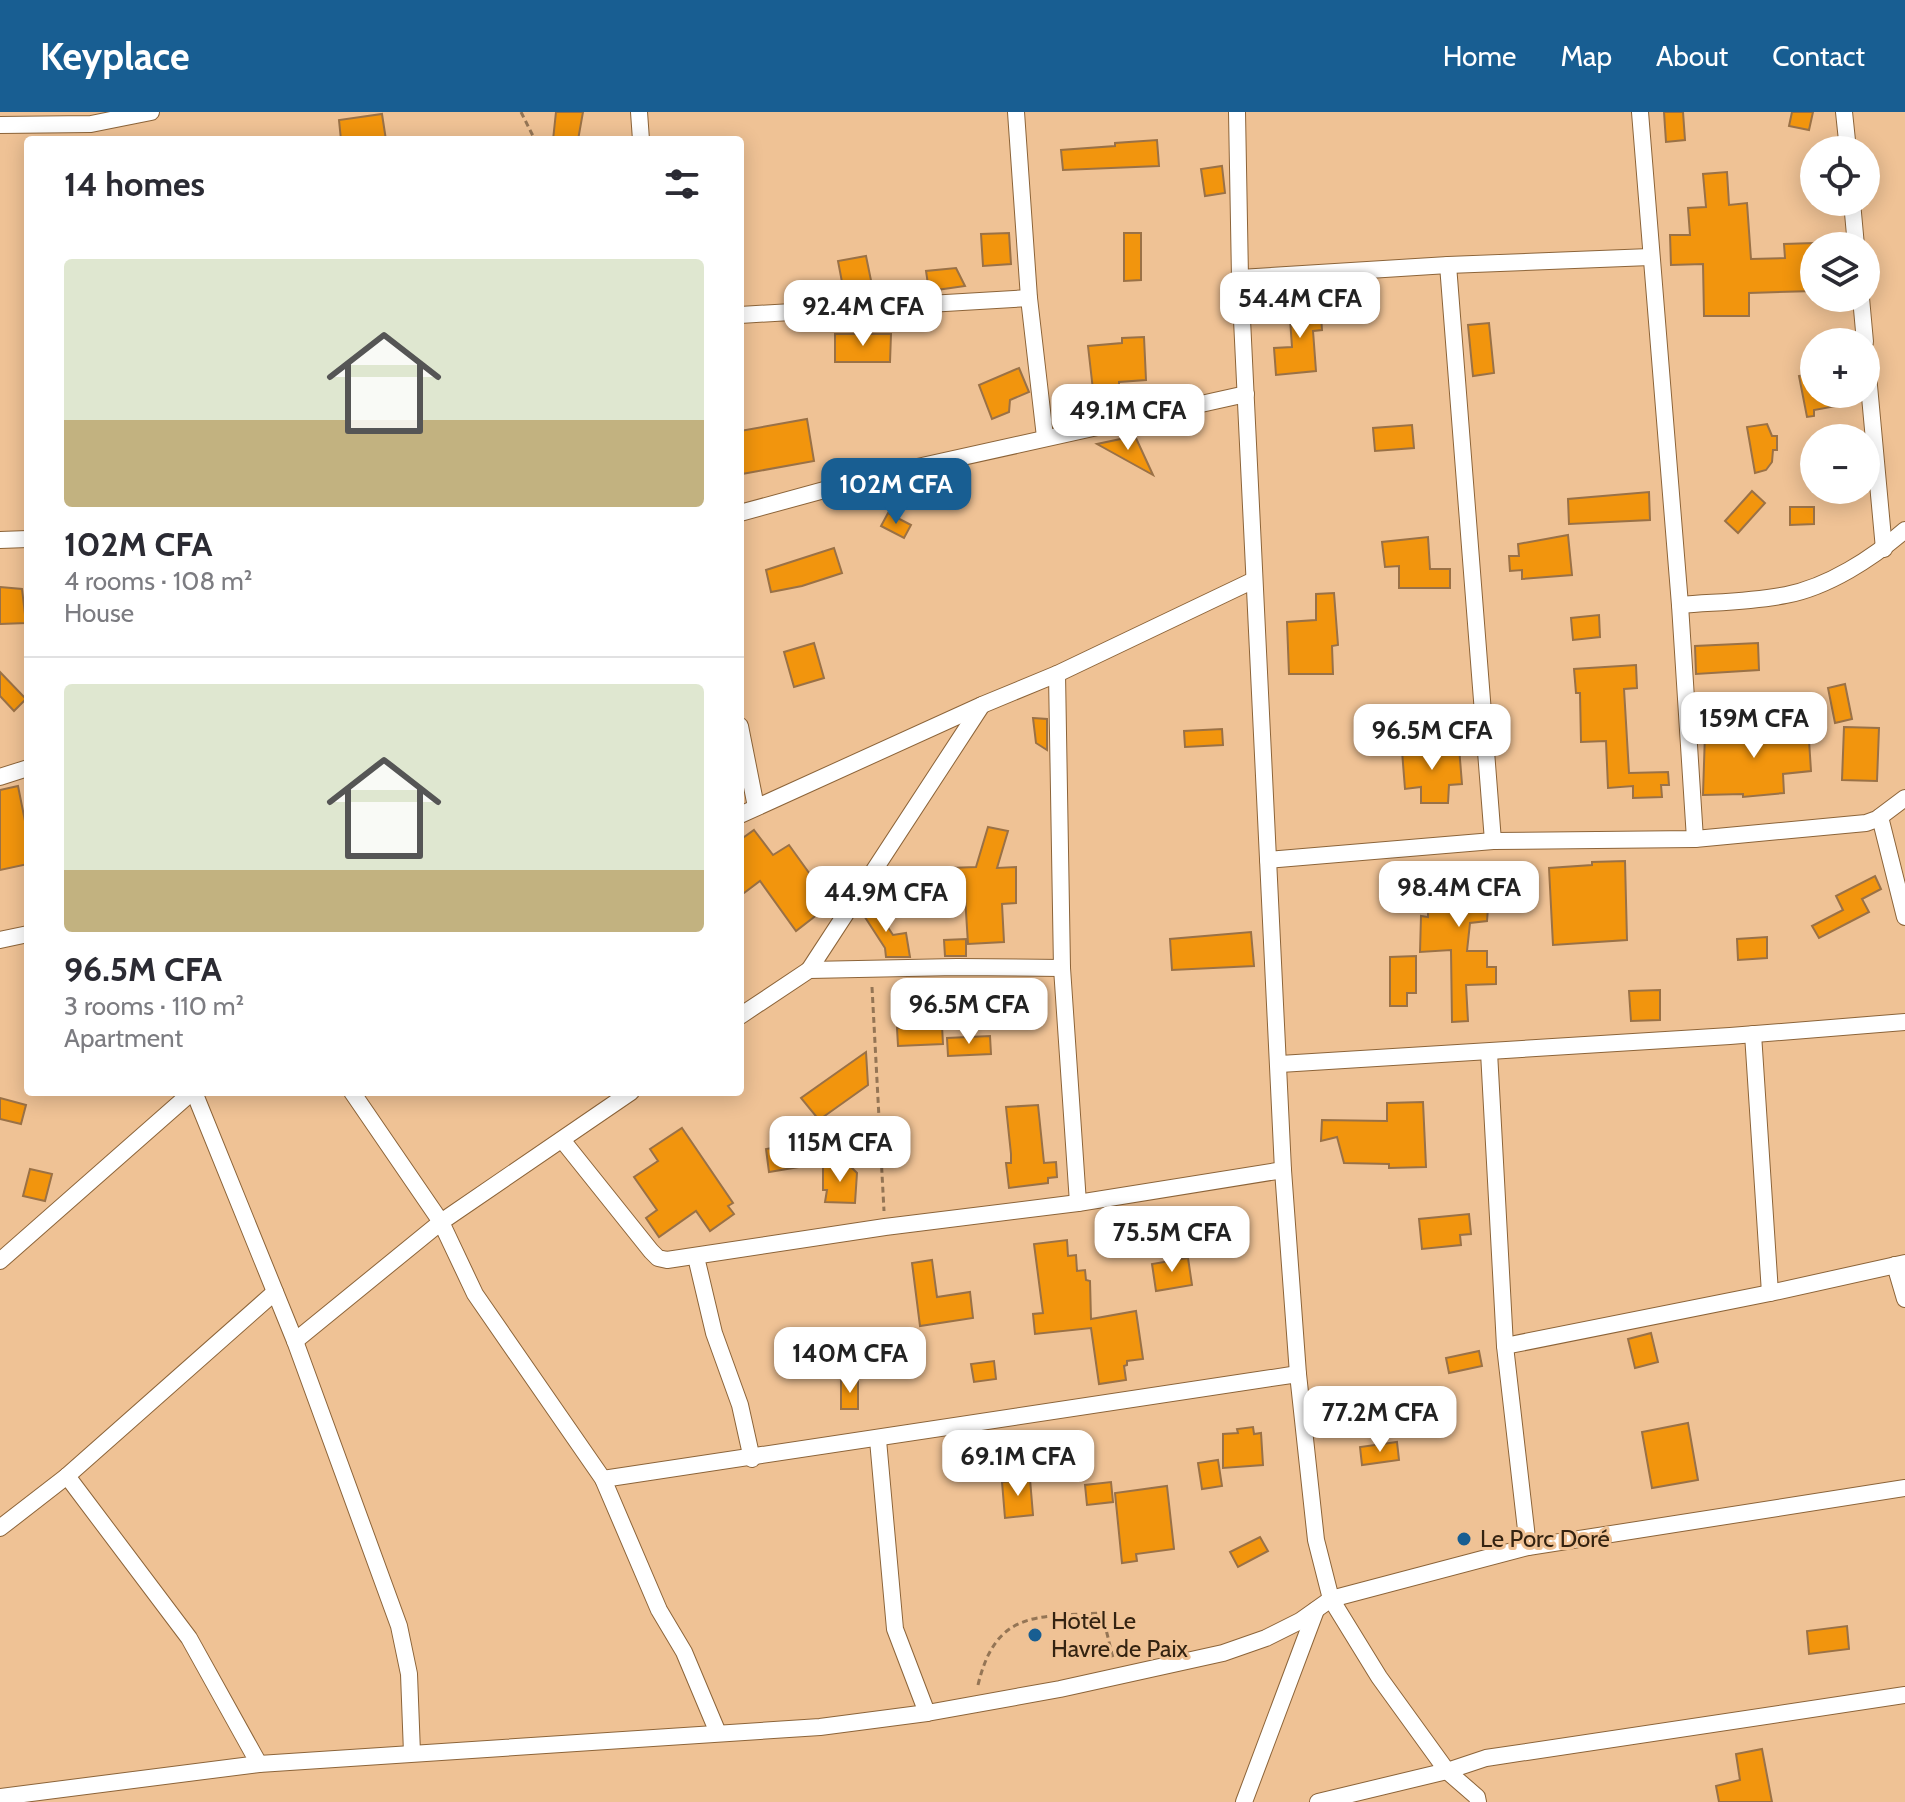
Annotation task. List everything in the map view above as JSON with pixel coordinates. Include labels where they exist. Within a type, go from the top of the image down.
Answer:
[{"type":"street","points":[[0,125],[92,132],[117,115],[151,112]]},
{"type":"street","points":[[639,112],[641,136]]},
{"type":"street","points":[[1016,112],[1029,298],[1045,437]]},
{"type":"street","points":[[1237,112],[1240,278],[1283,1170],[1298,1374],[1316,1540],[1331,1599],[1379,1677],[1447,1771],[1477,1797],[1478,1802]]},
{"type":"street","points":[[1640,112],[1680,605],[1695,839]]},
{"type":"street","points":[[1844,112],[1847,136]]},
{"type":"street","points":[[1240,278],[1650,257]]},
{"type":"street","points":[[1448,265],[1493,841]]},
{"type":"street","points":[[744,315],[1029,298]]},
{"type":"street","points":[[744,512],[868,478],[1246,394]]},
{"type":"street","points":[[1871,408],[1884,549]]},
{"type":"street","points":[[1680,605],[1788,595],[1822,583],[1884,549],[1905,530]]},
{"type":"street","points":[[0,540],[24,539]]},
{"type":"street","points":[[744,768],[748,811],[1057,674],[1254,580]]},
{"type":"street","points":[[1057,674],[1062,968],[1078,1203]]},
{"type":"street","points":[[744,1013],[809,970],[982,705]]},
{"type":"street","points":[[0,777],[24,769]]},
{"type":"street","points":[[1268,860],[1493,841],[1695,839],[1866,823],[1880,817],[1905,798]]},
{"type":"street","points":[[1880,817],[1905,917]]},
{"type":"street","points":[[0,940],[24,935]]},
{"type":"street","points":[[809,970],[1062,968]]},
{"type":"street","points":[[1280,1064],[1905,1022]]},
{"type":"street","points":[[1753,1034],[1770,1293]]},
{"type":"street","points":[[1489,1052],[1505,1346],[1528,1547]]},
{"type":"street","points":[[0,1261],[188,1096]]},
{"type":"street","points":[[195,1096],[295,1341],[399,1626],[409,1674],[412,1753]]},
{"type":"street","points":[[355,1096],[441,1222],[475,1294],[603,1479],[659,1610],[684,1652],[718,1733]]},
{"type":"street","points":[[295,1341],[441,1222],[625,1096]]},
{"type":"street","points":[[563,1141],[658,1258],[667,1260],[885,1227],[1078,1203],[1283,1170]]},
{"type":"street","points":[[696,1257],[714,1333],[740,1405],[752,1459]]},
{"type":"street","points":[[1505,1346],[1900,1264],[1905,1299]]},
{"type":"street","points":[[0,1528],[67,1476],[275,1292]]},
{"type":"street","points":[[603,1479],[878,1440],[1078,1406],[1298,1374]]},
{"type":"street","points":[[878,1440],[895,1629],[927,1713]]},
{"type":"street","points":[[67,1476],[189,1638],[259,1764]]},
{"type":"street","points":[[0,1797],[259,1764],[820,1727],[927,1713],[1060,1689],[1223,1653],[1266,1638],[1300,1621],[1331,1599],[1528,1547],[1905,1488]]},
{"type":"street","points":[[1244,1802],[1316,1610]]},
{"type":"street","points":[[1318,1802],[1447,1771],[1486,1758],[1905,1695]]},
{"type":"path","points":[[521,112],[533,136]]},
{"type":"path","points":[[871,970],[885,1227]]},
{"type":"path","points":[[974,1704],[985,1657],[1004,1631],[1032,1617],[1102,1613],[1118,1675]]},
{"type":"building","points":[[556,112],[583,112],[579,136],[553,136]]},
{"type":"building","points":[[1664,112],[1683,112],[1685,140],[1666,142]]},
{"type":"building","points":[[1792,112],[1813,112],[1809,130],[1789,126]]},
{"type":"building","points":[[382,114],[385,136],[341,136],[339,120]]},
{"type":"building","points":[[1157,140],[1159,166],[1063,170],[1061,150]]},
{"type":"building","points":[[1222,166],[1225,193],[1205,196],[1201,169]]},
{"type":"building","points":[[1727,172],[1729,205],[1747,203],[1751,259],[1785,258],[1784,244],[1800,243],[1800,291],[1749,293],[1749,316],[1704,316],[1703,264],[1671,265],[1670,235],[1690,235],[1688,208],[1706,207],[1703,174]]},
{"type":"building","points":[[1009,233],[1011,264],[983,266],[981,234]]},
{"type":"building","points":[[1124,233],[1141,233],[1141,280],[1124,281]]},
{"type":"building","points":[[866,256],[874,295],[845,298],[838,261]]},
{"type":"building","points":[[956,268],[965,286],[929,291],[926,271]]},
{"type":"building","points":[[1320,302],[1322,330],[1313,331],[1316,371],[1276,375],[1274,348],[1292,347],[1289,304]]},
{"type":"building","points":[[1489,323],[1494,373],[1473,376],[1468,325]]},
{"type":"building","points":[[835,334],[891,334],[890,362],[835,362]]},
{"type":"building","points":[[1144,337],[1146,380],[1119,382],[1119,387],[1093,390],[1088,346],[1122,343],[1122,338]]},
{"type":"building","points":[[1019,368],[1029,392],[1010,400],[1009,412],[992,419],[979,385]]},
{"type":"building","points":[[1805,408],[1825,408],[1814,410],[1814,416],[1807,417]]},
{"type":"building","points":[[807,419],[814,461],[744,474],[744,430]]},
{"type":"building","points":[[1767,424],[1772,436],[1777,436],[1777,450],[1773,450],[1772,462],[1766,470],[1755,473],[1747,427]]},
{"type":"building","points":[[1412,425],[1414,448],[1375,451],[1373,428]]},
{"type":"building","points":[[1135,436],[1153,475],[1097,444]]},
{"type":"building","points":[[1752,491],[1765,503],[1738,533],[1725,521]]},
{"type":"building","points":[[1649,492],[1650,520],[1569,524],[1568,499]]},
{"type":"building","points":[[1790,507],[1814,507],[1814,524],[1790,525]]},
{"type":"building","points":[[888,513],[911,525],[904,538],[881,526]]},
{"type":"building","points":[[1568,535],[1572,575],[1522,579],[1522,570],[1510,571],[1509,556],[1519,556],[1518,544]]},
{"type":"building","points":[[1428,537],[1430,569],[1450,569],[1450,588],[1399,588],[1399,566],[1385,567],[1382,542]]},
{"type":"building","points":[[834,548],[842,573],[771,592],[766,570]]},
{"type":"building","points":[[0,587],[22,589],[24,623],[0,624]]},
{"type":"building","points":[[1334,593],[1338,645],[1332,646],[1333,674],[1289,674],[1287,622],[1316,620],[1316,594]]},
{"type":"building","points":[[1599,615],[1600,637],[1573,640],[1571,618]]},
{"type":"building","points":[[814,643],[824,678],[794,687],[784,652]]},
{"type":"building","points":[[1758,643],[1759,670],[1696,674],[1695,646]]},
{"type":"building","points":[[1636,665],[1637,688],[1624,689],[1629,773],[1668,772],[1669,785],[1661,785],[1662,797],[1633,798],[1633,786],[1608,788],[1606,741],[1581,742],[1580,693],[1576,693],[1574,669]]},
{"type":"building","points":[[0,672],[24,697],[24,701],[14,711],[0,696]]},
{"type":"building","points":[[1845,684],[1852,719],[1835,723],[1828,688]]},
{"type":"building","points":[[1033,718],[1047,719],[1047,750],[1036,743]]},
{"type":"building","points":[[1808,725],[1811,771],[1783,774],[1784,793],[1743,797],[1743,794],[1703,795],[1705,733]]},
{"type":"building","points":[[1844,727],[1879,728],[1877,781],[1842,780]]},
{"type":"building","points":[[1222,729],[1223,745],[1185,747],[1184,731]]},
{"type":"building","points":[[1459,747],[1462,784],[1449,785],[1448,803],[1421,803],[1421,787],[1405,789],[1402,751]]},
{"type":"building","points":[[18,786],[24,816],[24,865],[0,870],[0,790]]},
{"type":"building","points":[[988,827],[1008,831],[997,868],[1016,867],[1016,903],[1002,904],[1004,942],[968,944],[965,896],[950,897],[949,868],[976,867]]},
{"type":"building","points":[[754,830],[773,855],[789,845],[817,884],[809,890],[823,910],[796,931],[760,881],[744,893],[744,837]]},
{"type":"building","points":[[1625,861],[1627,940],[1553,945],[1549,868]]},
{"type":"building","points":[[1481,872],[1496,876],[1496,906],[1488,908],[1487,921],[1470,923],[1467,951],[1487,951],[1487,967],[1496,967],[1496,984],[1466,985],[1468,1021],[1452,1022],[1451,950],[1420,952],[1421,916],[1428,917],[1428,889],[1421,889],[1421,876]]},
{"type":"building","points":[[1875,876],[1881,889],[1862,899],[1869,912],[1819,938],[1812,926],[1843,910],[1836,896]]},
{"type":"building","points":[[870,900],[893,935],[906,933],[910,957],[886,957],[885,948],[861,911]]},
{"type":"building","points":[[1251,932],[1254,966],[1172,970],[1170,939]]},
{"type":"building","points":[[1767,937],[1767,958],[1738,960],[1737,939]]},
{"type":"building","points":[[966,939],[966,956],[945,956],[944,940]]},
{"type":"building","points":[[1416,956],[1416,993],[1407,993],[1407,1006],[1390,1006],[1390,957]]},
{"type":"building","points":[[1660,990],[1660,1020],[1631,1021],[1629,991]]},
{"type":"building","points":[[942,1026],[943,1044],[898,1046],[897,1028]]},
{"type":"building","points":[[990,1036],[991,1054],[948,1056],[947,1038]]},
{"type":"building","points":[[866,1052],[868,1085],[819,1120],[801,1098]]},
{"type":"building","points":[[0,1098],[26,1105],[21,1124],[0,1119]]},
{"type":"building","points":[[1423,1102],[1426,1167],[1389,1168],[1389,1164],[1344,1163],[1337,1137],[1321,1141],[1322,1120],[1387,1121],[1387,1103]]},
{"type":"building","points":[[1038,1105],[1044,1163],[1056,1162],[1057,1177],[1048,1178],[1048,1183],[1009,1188],[1006,1163],[1011,1163],[1011,1154],[1006,1107]]},
{"type":"building","points":[[682,1128],[733,1203],[728,1206],[734,1214],[710,1231],[696,1211],[659,1237],[646,1218],[657,1210],[634,1177],[658,1161],[650,1149]]},
{"type":"building","points":[[813,1141],[817,1164],[769,1172],[766,1149]]},
{"type":"building","points":[[849,1165],[857,1173],[855,1203],[825,1202],[827,1190],[823,1190],[823,1167]]},
{"type":"building","points":[[30,1169],[52,1174],[45,1201],[23,1196]]},
{"type":"building","points":[[1469,1214],[1471,1234],[1460,1235],[1461,1245],[1422,1249],[1419,1219]]},
{"type":"building","points":[[1067,1240],[1068,1256],[1076,1255],[1077,1271],[1085,1270],[1086,1280],[1090,1281],[1091,1319],[1136,1311],[1143,1359],[1127,1361],[1124,1366],[1126,1380],[1099,1384],[1091,1328],[1035,1334],[1033,1314],[1043,1313],[1034,1244]]},
{"type":"building","points":[[1188,1258],[1192,1285],[1156,1291],[1152,1264]]},
{"type":"building","points":[[932,1260],[937,1297],[970,1292],[973,1318],[920,1326],[912,1263]]},
{"type":"building","points":[[1651,1333],[1658,1362],[1635,1368],[1628,1339]]},
{"type":"building","points":[[1479,1351],[1482,1366],[1449,1373],[1446,1358]]},
{"type":"building","points":[[994,1361],[996,1379],[974,1382],[971,1364]]},
{"type":"building","points":[[841,1381],[858,1381],[858,1409],[841,1409]]},
{"type":"building","points":[[1688,1423],[1698,1480],[1652,1488],[1642,1432]]},
{"type":"building","points":[[1253,1427],[1254,1434],[1261,1433],[1263,1465],[1223,1468],[1223,1434],[1238,1433],[1237,1429]]},
{"type":"building","points":[[1397,1442],[1399,1460],[1362,1465],[1360,1447]]},
{"type":"building","points":[[1218,1460],[1222,1486],[1202,1489],[1198,1463]]},
{"type":"building","points":[[1030,1479],[1033,1515],[1005,1518],[1002,1482]]},
{"type":"building","points":[[1111,1482],[1113,1502],[1087,1505],[1085,1485]]},
{"type":"building","points":[[1167,1486],[1174,1549],[1136,1554],[1137,1561],[1122,1563],[1115,1493]]},
{"type":"building","points":[[1260,1537],[1268,1551],[1238,1567],[1230,1552]]},
{"type":"building","points":[[1847,1626],[1849,1649],[1809,1654],[1807,1631]]},
{"type":"building","points":[[1762,1749],[1772,1802],[1719,1802],[1716,1786],[1740,1780],[1736,1754]]},
{"type":"place","name":"Le Porc Doré","points":[[1464,1539]]},
{"type":"place","name":"Hotel Le Havre de Paix","points":[[1035,1635]]}]
